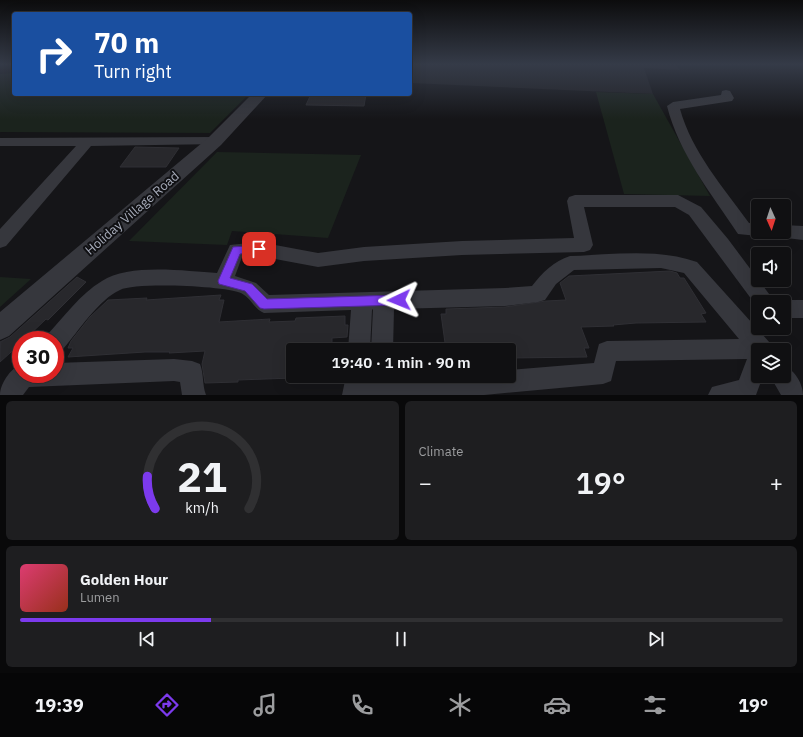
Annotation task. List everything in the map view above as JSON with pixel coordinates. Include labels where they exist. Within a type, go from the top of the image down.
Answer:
[{"type":"street","points":[[726,94],[728,98],[673,106],[676,121],[691,152],[744,229],[751,230]]},
{"type":"street","name":"Holiday Village Road","points":[[0,328],[215,141],[258,96]]},
{"type":"street","points":[[0,142],[215,141]]},
{"type":"street","points":[[0,241],[87,142]]},
{"type":"street","points":[[223,281],[236,250],[259,249],[318,260],[364,254],[454,249],[584,245],[581,224],[575,201],[662,199],[678,200],[695,211],[722,244],[760,295]]},
{"type":"street","points":[[791,232],[803,233]]},
{"type":"street","points":[[64,332],[100,293],[116,282],[133,279],[223,281],[248,287],[264,304],[362,301],[538,294],[549,278],[570,263],[661,261],[690,267],[753,343]]},
{"type":"street","points":[[382,343],[384,300]]},
{"type":"street","points":[[359,343],[362,301]]},
{"type":"street","points":[[791,309],[803,309]]},
{"type":"street","points":[[357,383],[355,395],[381,388],[602,373],[607,351],[751,352]]},
{"type":"street","points":[[64,374],[174,370],[192,372],[191,386],[194,395]]},
{"type":"street","points":[[720,395],[736,394],[748,388],[751,380]]},
{"type":"street","points":[[8,395],[18,383]]},
{"type":"street","points":[[786,383],[795,395]]},
{"type":"shaded area","points":[[0,82],[12,82],[12,96],[247,96],[210,133],[0,132]]},
{"type":"shaded area","points":[[412,82],[649,82],[653,94],[412,83]]},
{"type":"shaded area","points":[[596,92],[653,94],[710,196],[624,194]]},
{"type":"shaded area","points":[[217,152],[361,155],[328,238],[232,231],[227,245],[129,241]]},
{"type":"shaded area","points":[[0,277],[31,279],[0,307]]},
{"type":"building","points":[[310,96],[366,96],[364,106],[306,105]]},
{"type":"building","points":[[135,147],[179,148],[166,167],[120,167]]},
{"type":"building","points":[[670,271],[677,273],[680,278],[684,278],[706,313],[701,314],[706,322],[636,323],[613,325],[614,326],[581,327],[589,348],[584,348],[587,357],[516,358],[516,343],[445,343],[441,314],[446,314],[446,309],[505,307],[546,301],[566,300],[560,283],[569,276]]},
{"type":"building","points":[[77,277],[86,282],[48,320],[46,319],[33,331],[17,331]]},
{"type":"building","points":[[221,295],[219,300],[224,300],[219,322],[270,319],[269,322],[295,321],[296,318],[345,316],[345,325],[348,325],[347,337],[332,338],[332,343],[286,343],[286,378],[238,380],[238,382],[205,383],[202,364],[205,351],[169,353],[170,352],[145,352],[68,357],[73,348],[68,348],[71,341],[90,317],[108,300],[147,298],[146,300]]},
{"type":"building","points":[[12,335],[12,351],[0,362],[0,342]]},
{"type":"route","points":[[259,249],[236,250],[223,281],[248,287],[264,304],[399,300]]}]
